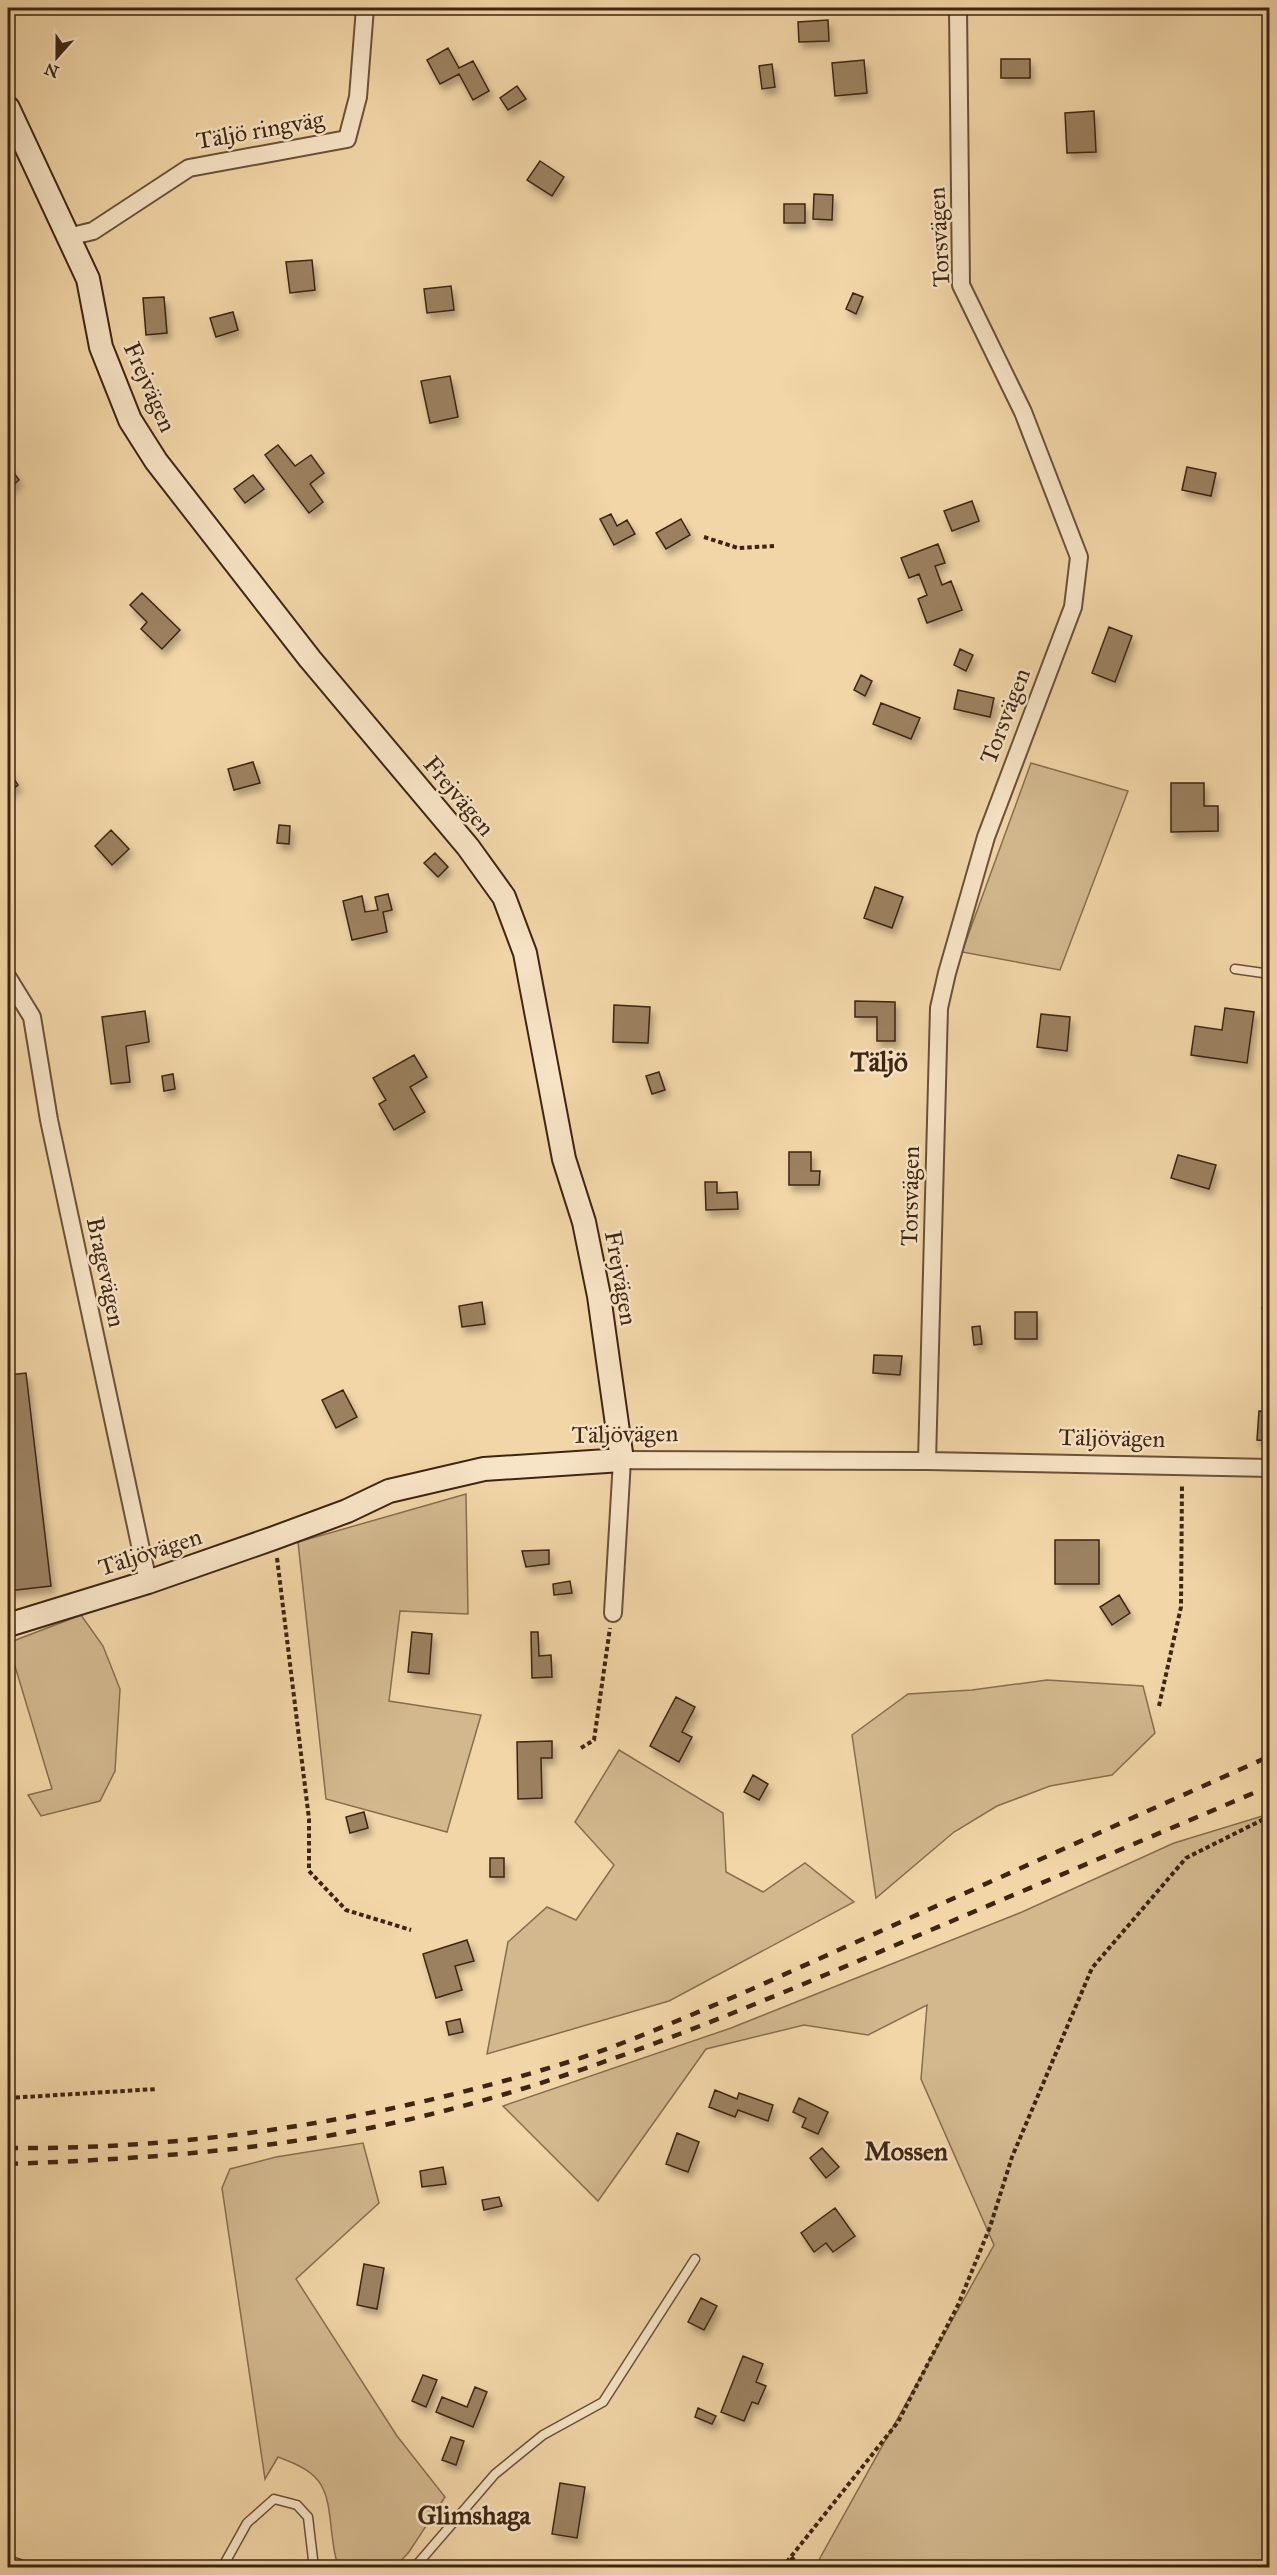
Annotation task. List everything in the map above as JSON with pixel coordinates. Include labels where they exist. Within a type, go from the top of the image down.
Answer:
[{"type":"street","name":"Täljö ringväg","points":[[68,237],[93,231],[189,168],[347,139],[358,97],[365,8]]},
{"type":"street","name":"Torsvägen","points":[[927,1461],[939,1008],[946,973],[986,837],[1072,607],[1079,557],[1023,412],[961,285],[958,8]]},
{"type":"street","name":"Frejvägen","points":[[8,108],[88,279],[101,347],[130,420],[156,461],[310,660],[468,847],[504,897],[525,953],[564,1159],[584,1222],[598,1296],[622,1460],[612,1613]]},
{"type":"street","name":"Bragevägen","points":[[8,978],[32,1017],[49,1120],[148,1581]]},
{"type":"street","name":"Täljövägen","points":[[8,1625],[274,1538],[347,1511],[389,1491],[484,1469],[622,1460],[927,1461],[1269,1468]]},
{"type":"lane","points":[[1235,969],[1269,974]]},
{"type":"lane","points":[[414,2568],[495,2474],[543,2435],[603,2402],[695,2259]]},
{"type":"lane","points":[[222,2568],[247,2523],[274,2499],[297,2505],[308,2517],[314,2568]]},
{"type":"lane","points":[[8,2560],[31,2568]]},
{"type":"path","points":[[704,537],[738,548],[774,546]]},
{"type":"path","points":[[1159,1706],[1181,1606],[1182,1466]]},
{"type":"path","points":[[274,1538],[309,1819],[309,1871],[346,1910],[411,1930]]},
{"type":"path","points":[[581,1748],[594,1740],[612,1613]]},
{"type":"path","points":[[782,2568],[898,2422],[958,2305],[990,2227],[1012,2157],[1092,1968],[1186,1858],[1269,1816]]},
{"type":"path","points":[[8,2098],[157,2089]]},
{"type":"path","points":[[791,2557],[802,2568]]},
{"type":"shaded area","points":[[1031,763],[1128,791],[1060,970],[962,952]]},
{"type":"shaded area","points":[[466,1494],[468,1614],[400,1611],[389,1701],[481,1715],[447,1832],[326,1799],[298,1542]]},
{"type":"shaded area","points":[[81,1615],[103,1646],[120,1689],[115,1771],[100,1801],[41,1816],[28,1795],[52,1789],[8,1643]]},
{"type":"shaded area","points":[[1047,1680],[1143,1686],[1155,1733],[1112,1775],[1050,1786],[997,1806],[954,1832],[876,1898],[852,1735],[908,1694],[972,1690]]},
{"type":"shaded area","points":[[619,1750],[723,1813],[726,1872],[763,1892],[805,1863],[854,1902],[669,2001],[487,2054],[508,1942],[547,1907],[576,1920],[614,1865],[575,1822]]},
{"type":"shaded area","points":[[1269,1814],[1269,2567],[815,2567],[994,2245],[921,2079],[927,2005],[868,2035],[804,2025],[706,2049],[598,2201],[503,2106],[731,2028],[1022,1912],[1174,1843]]},
{"type":"shaded area","points":[[363,2143],[379,2203],[296,2279],[397,2436],[445,2497],[409,2552],[395,2567],[339,2567],[334,2552],[328,2505],[321,2484],[306,2470],[278,2457],[265,2479],[222,2188],[230,2169],[276,2157]]},
{"type":"building","points":[[828,20],[829,41],[799,42],[798,22]]},
{"type":"building","points":[[448,48],[459,68],[473,61],[489,91],[473,100],[459,74],[440,84],[427,60]]},
{"type":"building","points":[[1001,59],[1030,59],[1030,78],[1001,78]]},
{"type":"building","points":[[864,60],[867,93],[835,96],[832,63]]},
{"type":"building","points":[[772,64],[775,87],[762,89],[759,66]]},
{"type":"building","points":[[517,86],[526,99],[508,110],[500,98]]},
{"type":"building","points":[[1094,111],[1096,152],[1067,153],[1065,113]]},
{"type":"building","points":[[540,161],[564,177],[552,196],[527,180]]},
{"type":"building","points":[[814,194],[833,195],[832,220],[813,219]]},
{"type":"building","points":[[784,204],[805,204],[805,223],[784,223]]},
{"type":"building","points":[[312,260],[315,290],[290,293],[286,262]]},
{"type":"building","points":[[451,286],[454,310],[427,313],[424,289]]},
{"type":"building","points":[[853,293],[863,297],[856,314],[846,309]]},
{"type":"building","points":[[164,297],[167,333],[146,335],[143,298]]},
{"type":"building","points":[[233,312],[238,330],[216,337],[210,318]]},
{"type":"building","points":[[450,376],[458,417],[430,423],[421,381]]},
{"type":"building","points":[[278,445],[295,466],[311,455],[324,473],[310,484],[323,502],[309,513],[265,455]]},
{"type":"building","points":[[8,465],[19,480],[8,490]]},
{"type":"building","points":[[1187,467],[1216,473],[1211,496],[1182,490]]},
{"type":"building","points":[[253,475],[264,489],[245,503],[234,489]]},
{"type":"building","points":[[972,501],[979,521],[952,531],[944,511]]},
{"type":"building","points":[[611,514],[617,526],[627,520],[635,534],[614,545],[600,519]]},
{"type":"building","points":[[681,519],[690,535],[666,549],[656,533]]},
{"type":"building","points":[[938,544],[945,563],[935,566],[942,585],[951,581],[962,610],[927,623],[918,599],[927,595],[919,574],[909,578],[901,558]]},
{"type":"building","points":[[142,593],[180,630],[162,649],[141,629],[147,622],[130,605]]},
{"type":"building","points":[[1109,627],[1132,636],[1115,682],[1092,673]]},
{"type":"building","points":[[960,649],[973,655],[966,671],[954,665]]},
{"type":"building","points":[[861,675],[872,681],[865,696],[854,690]]},
{"type":"building","points":[[958,690],[994,698],[990,717],[954,709]]},
{"type":"building","points":[[881,703],[920,718],[911,739],[873,724]]},
{"type":"building","points":[[253,762],[260,783],[234,790],[228,769]]},
{"type":"building","points":[[8,770],[18,785],[8,793]]},
{"type":"building","points":[[1171,783],[1204,783],[1204,806],[1218,806],[1218,831],[1171,832]]},
{"type":"building","points":[[279,825],[290,826],[289,844],[277,843]]},
{"type":"building","points":[[111,830],[129,849],[112,865],[95,846]]},
{"type":"building","points":[[435,853],[448,867],[438,877],[424,863]]},
{"type":"building","points":[[875,887],[903,897],[892,928],[864,918]]},
{"type":"building","points":[[388,894],[392,910],[383,912],[387,932],[352,940],[343,901],[362,896],[365,912],[378,910],[375,897]]},
{"type":"building","points":[[855,1001],[895,1002],[895,1041],[877,1041],[877,1017],[855,1017]]},
{"type":"building","points":[[614,1005],[650,1007],[648,1043],[613,1042]]},
{"type":"building","points":[[1225,1008],[1254,1012],[1247,1063],[1191,1055],[1195,1026],[1222,1030]]},
{"type":"building","points":[[145,1011],[149,1042],[126,1046],[130,1082],[111,1084],[102,1017]]},
{"type":"building","points":[[1041,1014],[1070,1017],[1067,1051],[1037,1047]]},
{"type":"building","points":[[414,1055],[427,1077],[410,1087],[425,1112],[394,1130],[379,1104],[386,1100],[373,1078]]},
{"type":"building","points":[[659,1072],[665,1090],[652,1094],[646,1076]]},
{"type":"building","points":[[173,1074],[175,1089],[164,1091],[162,1076]]},
{"type":"building","points":[[789,1152],[811,1152],[811,1171],[820,1171],[819,1185],[789,1185]]},
{"type":"building","points":[[1178,1155],[1216,1165],[1209,1189],[1171,1178]]},
{"type":"building","points":[[705,1182],[717,1182],[717,1193],[737,1192],[738,1209],[706,1210]]},
{"type":"building","points":[[482,1302],[485,1324],[462,1327],[459,1306]]},
{"type":"building","points":[[1270,1305],[1270,1330],[1262,1308]]},
{"type":"building","points":[[1015,1312],[1037,1312],[1037,1339],[1015,1339]]},
{"type":"building","points":[[980,1326],[982,1344],[974,1345],[972,1327]]},
{"type":"building","points":[[874,1355],[902,1356],[900,1375],[873,1373]]},
{"type":"building","points":[[26,1373],[51,1586],[8,1591],[8,1375]]},
{"type":"building","points":[[343,1390],[357,1417],[336,1428],[322,1400]]},
{"type":"building","points":[[1259,1411],[1270,1412],[1270,1441],[1257,1440]]},
{"type":"building","points":[[1055,1540],[1099,1540],[1099,1584],[1055,1584]]},
{"type":"building","points":[[549,1550],[549,1564],[526,1567],[522,1551]]},
{"type":"building","points":[[570,1581],[572,1593],[554,1595],[553,1584]]},
{"type":"building","points":[[1119,1595],[1130,1613],[1112,1625],[1100,1607]]},
{"type":"building","points":[[412,1632],[432,1634],[429,1674],[408,1672]]},
{"type":"building","points":[[531,1632],[538,1632],[539,1656],[551,1655],[552,1677],[532,1678]]},
{"type":"building","points":[[676,1697],[695,1707],[682,1732],[692,1737],[679,1762],[650,1746]]},
{"type":"building","points":[[552,1741],[552,1758],[541,1758],[542,1798],[518,1799],[517,1742]]},
{"type":"building","points":[[753,1775],[768,1784],[759,1800],[744,1792]]},
{"type":"building","points":[[364,1812],[368,1828],[350,1833],[346,1817]]},
{"type":"building","points":[[490,1858],[504,1858],[504,1877],[490,1877]]},
{"type":"building","points":[[467,1940],[474,1961],[455,1966],[462,1990],[436,1998],[423,1954]]},
{"type":"building","points":[[460,2019],[463,2032],[449,2035],[446,2022]]},
{"type":"building","points":[[715,2090],[737,2099],[739,2093],[773,2105],[768,2121],[738,2110],[735,2117],[709,2107]]},
{"type":"building","points":[[799,2098],[828,2112],[818,2134],[802,2127],[806,2118],[793,2112]]},
{"type":"building","points":[[677,2133],[699,2142],[688,2172],[666,2164]]},
{"type":"building","points":[[822,2148],[839,2167],[826,2178],[810,2158]]},
{"type":"building","points":[[443,2167],[446,2184],[422,2187],[420,2171]]},
{"type":"building","points":[[499,2197],[502,2206],[484,2210],[482,2200]]},
{"type":"building","points":[[835,2208],[855,2236],[833,2252],[826,2243],[814,2252],[801,2233]]},
{"type":"building","points":[[364,2264],[384,2268],[377,2309],[357,2305]]},
{"type":"building","points":[[701,2298],[717,2306],[704,2330],[688,2322]]},
{"type":"building","points":[[743,2356],[763,2364],[756,2382],[766,2386],[758,2404],[752,2402],[744,2421],[721,2412]]},
{"type":"building","points":[[423,2375],[437,2380],[426,2407],[412,2401]]},
{"type":"building","points":[[475,2387],[487,2392],[473,2427],[436,2412],[442,2397],[467,2407]]},
{"type":"building","points":[[698,2408],[716,2416],[712,2424],[695,2417]]},
{"type":"building","points":[[451,2437],[464,2441],[456,2465],[442,2460]]},
{"type":"building","points":[[560,2483],[585,2487],[577,2538],[552,2534]]},
{"type":"railway","points":[[8,2148],[148,2143],[218,2137],[288,2127],[426,2101],[585,2057],[743,1993],[1270,1756]]},
{"type":"railway","points":[[8,2164],[164,2155],[281,2143],[391,2123],[532,2086],[601,2063],[736,2012],[1270,1786]]},
{"type":"district","name":"Täljö","points":[[879,1061]]},
{"type":"district","name":"Mossen","points":[[906,2151]]},
{"type":"district","name":"Glimshaga","points":[[474,2515]]}]
